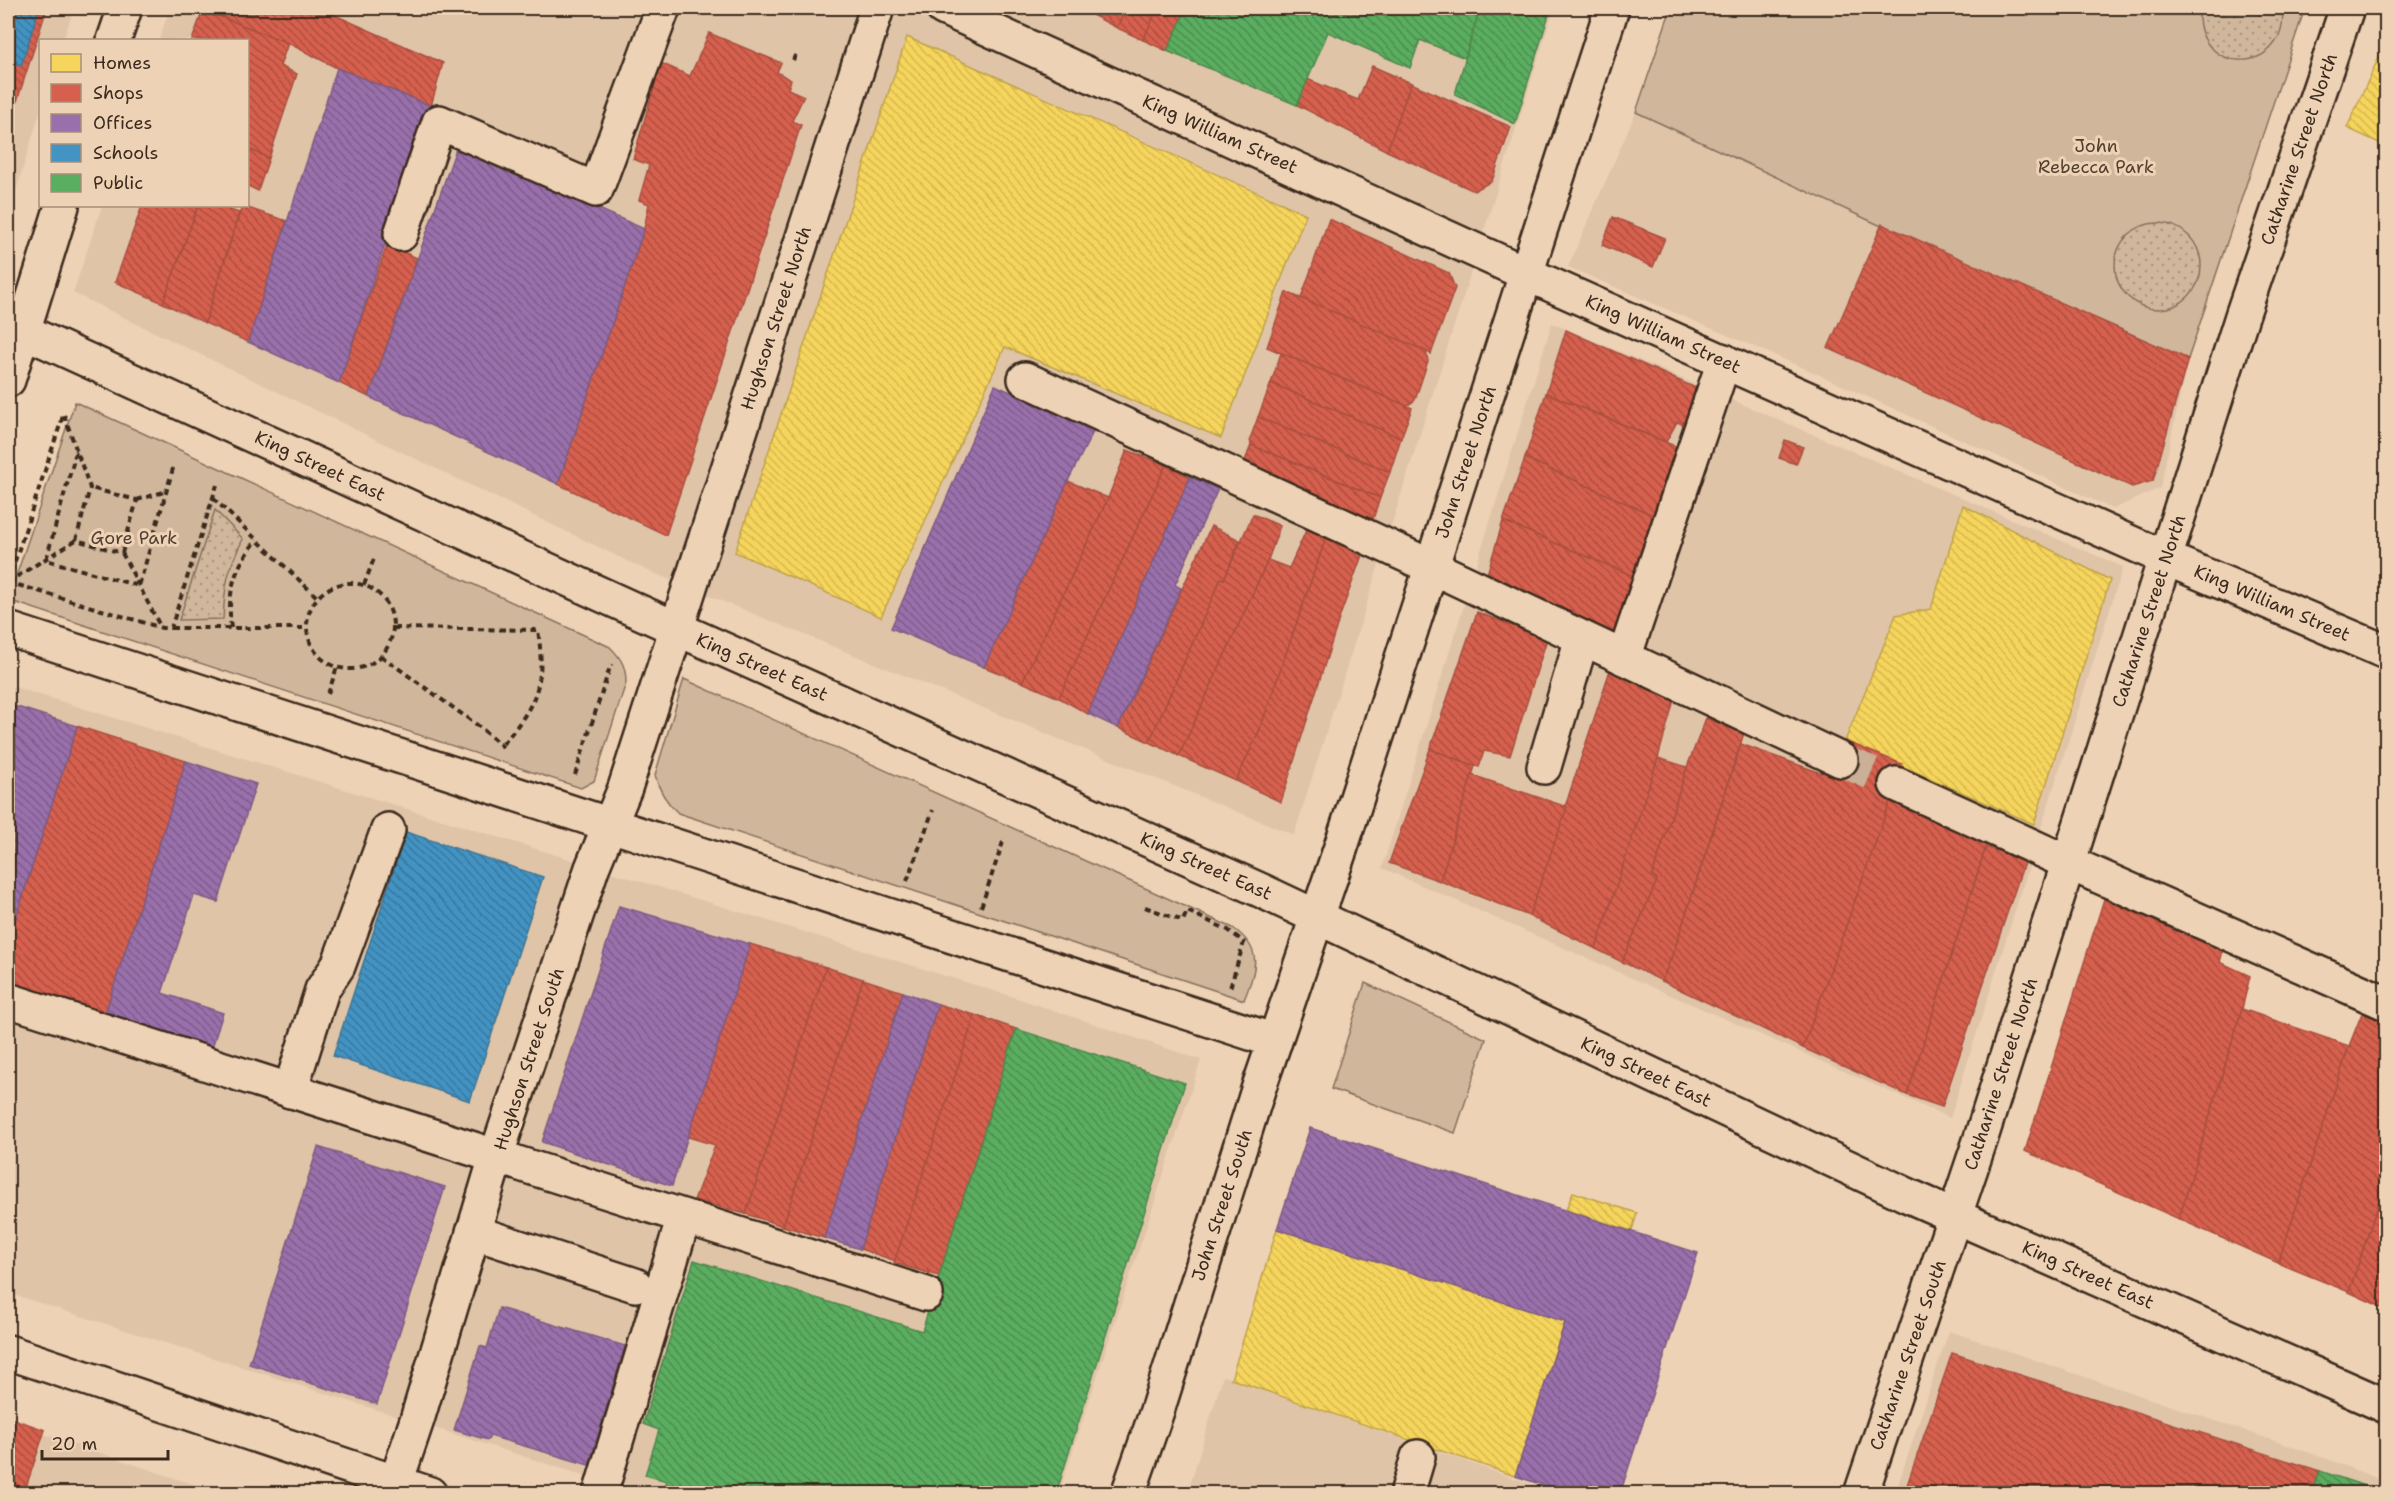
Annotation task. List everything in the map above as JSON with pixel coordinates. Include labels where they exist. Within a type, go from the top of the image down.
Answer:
[{"type":"street","points":[[114,39],[125,8]]},
{"type":"street","points":[[401,234],[439,122],[596,190],[663,8]]},
{"type":"street","name":"Hughson Street North","points":[[676,628],[877,8]]},
{"type":"street","name":"King William Street","points":[[942,8],[1527,274],[2165,558],[2386,652]]},
{"type":"street","name":"John Street North","points":[[1318,916],[1612,8]]},
{"type":"street","name":"Catharine Street North","points":[[1955,1216],[2242,316],[2347,8]]},
{"type":"street","points":[[8,380],[15,328],[62,207]]},
{"type":"street","name":"King Street East","points":[[15,328],[1318,916],[1955,1216],[2386,1406]]},
{"type":"street","points":[[1624,658],[1724,361]]},
{"type":"street","points":[[1025,379],[1432,567],[1841,760]]},
{"type":"street","points":[[8,628],[1275,1041]]},
{"type":"street","name":"Hughson Street South","points":[[394,1488],[417,1420],[496,1157],[592,868],[625,788],[676,628]]},
{"type":"street","points":[[1544,767],[1582,638]]},
{"type":"street","points":[[1896,784],[2386,1003]]},
{"type":"street","points":[[290,1091],[322,990],[338,966],[388,830]]},
{"type":"street","name":"John Street South","points":[[1128,1494],[1158,1408],[1275,1041],[1318,916]]},
{"type":"street","points":[[8,1000],[926,1294]]},
{"type":"street","name":"Catharine Street South","points":[[1861,1494],[1955,1216]]},
{"type":"street","points":[[600,1494],[684,1217]]},
{"type":"street","points":[[473,1232],[635,1285]]},
{"type":"street","points":[[8,1352],[394,1488],[430,1494]]},
{"type":"street","points":[[1407,1494],[1418,1458]]},
{"type":"path","points":[[793,60],[796,54]]},
{"type":"path","points":[[8,582],[64,415],[90,488],[76,540],[8,582],[162,628],[307,628]]},
{"type":"path","points":[[46,560],[76,452]]},
{"type":"path","points":[[139,586],[174,465]]},
{"type":"path","points":[[171,628],[217,485]]},
{"type":"path","points":[[90,488],[137,500],[167,491]]},
{"type":"path","points":[[213,498],[318,598]]},
{"type":"path","points":[[137,500],[122,553],[162,628]]},
{"type":"path","points":[[76,540],[122,553]]},
{"type":"path","points":[[231,628],[229,607],[231,585],[246,553],[257,540]]},
{"type":"path","points":[[364,585],[375,556]]},
{"type":"path","points":[[46,560],[139,586]]},
{"type":"path","points":[[364,585],[382,597],[388,605],[394,628],[388,648],[368,665],[356,669],[337,667],[317,654],[311,644],[307,628],[312,605],[335,586],[364,585]]},
{"type":"path","points":[[381,656],[480,727],[501,746],[525,718],[535,697],[541,671],[538,630],[394,628]]},
{"type":"path","points":[[576,772],[611,664]]},
{"type":"path","points":[[907,881],[933,810]]},
{"type":"path","points":[[981,907],[1003,842]]},
{"type":"path","points":[[1145,907],[1183,921],[1187,911],[1228,930],[1244,942],[1229,989]]},
{"type":"shaded area","points":[[8,8],[74,8],[63,39],[39,39],[39,115],[8,217]]},
{"type":"shaded area","points":[[170,8],[1554,8],[1294,835],[646,570],[73,293],[102,207],[249,207],[249,39],[159,39]]},
{"type":"shaded area","points":[[1636,112],[1877,224],[2188,359],[2160,488],[2113,509],[1813,372],[1568,267]]},
{"type":"shaded area","points":[[1552,323],[2123,567],[1950,1118],[1382,868]]},
{"type":"shaded area","points":[[8,685],[1023,1000],[1201,1060],[1059,1493],[639,1493],[8,1293]]},
{"type":"shaded area","points":[[1949,1331],[2325,1458],[2386,1482],[2386,1494],[1895,1494]]},
{"type":"shaded area","points":[[1223,1376],[1556,1493],[1187,1494]]},
{"type":"shaded area","points":[[8,1422],[219,1493],[8,1493]]},
{"type":"green space","name":"John Rebecca Park","points":[[1671,8],[2305,8],[2188,359],[1877,224],[1636,112]]},
{"type":"green space","points":[[2199,8],[2282,8],[2281,30],[2272,46],[2258,56],[2242,60],[2225,57],[2211,48],[2202,31]]},
{"type":"green space","points":[[2158,223],[2182,230],[2194,242],[2201,266],[2194,290],[2182,302],[2158,309],[2134,302],[2122,290],[2115,266],[2122,242],[2134,230]]},
{"type":"green space","name":"Gore Park","points":[[75,402],[610,647],[623,664],[626,683],[594,781],[581,788],[8,600]]},
{"type":"green space","points":[[215,510],[243,539],[228,578],[223,619],[179,620]]},
{"type":"green space","points":[[684,679],[1233,928],[1249,944],[1255,961],[1252,979],[1244,1000],[678,813],[664,796],[655,775]]},
{"type":"green space","points":[[1365,983],[1486,1039],[1455,1133],[1331,1089]]},
{"type":"building: Homes","points":[[907,37],[1306,214],[1221,438],[1005,347],[881,617],[735,552]]},
{"type":"building: Homes","points":[[2386,41],[2386,146],[2347,128]]},
{"type":"building: Homes","points":[[1963,505],[2110,580],[2034,824],[1845,741],[1896,615],[1931,609]]},
{"type":"building: Homes","points":[[1573,1192],[1637,1213],[1632,1231],[1566,1210]]},
{"type":"building: Homes","points":[[1277,1229],[1565,1322],[1515,1476],[1231,1379]]},
{"type":"building: Shops","points":[[8,8],[47,8],[12,117],[8,115]]},
{"type":"building: Shops","points":[[203,8],[319,8],[443,63],[431,106],[337,68],[288,43],[203,10]]},
{"type":"building: Shops","points":[[1079,8],[1126,8],[1117,28]]},
{"type":"building: Shops","points":[[1126,8],[1158,8],[1143,40],[1117,28]]},
{"type":"building: Shops","points":[[1158,8],[1187,8],[1167,51],[1143,40]]},
{"type":"building: Shops","points":[[203,10],[288,43],[280,66],[297,74],[269,158],[249,149],[249,39],[192,39]]},
{"type":"building: Shops","points":[[709,33],[781,63],[777,72],[791,80],[788,89],[804,96],[792,121],[801,125],[666,535],[558,484],[644,229],[649,204],[639,200],[649,165],[633,159],[661,63],[690,76]]},
{"type":"building: Shops","points":[[1372,66],[1411,83],[1387,151],[1297,105],[1307,79],[1358,100]]},
{"type":"building: Shops","points":[[1411,83],[1511,127],[1492,181],[1474,191],[1387,151]]},
{"type":"building: Shops","points":[[249,149],[269,158],[258,191],[249,186]]},
{"type":"building: Shops","points":[[142,207],[198,207],[163,303],[115,282]]},
{"type":"building: Shops","points":[[198,207],[222,207],[239,213],[205,323],[163,303]]},
{"type":"building: Shops","points":[[242,207],[287,221],[248,342],[205,323]]},
{"type":"building: Shops","points":[[1613,217],[1665,238],[1653,267],[1602,245]]},
{"type":"building: Shops","points":[[1329,219],[1449,273],[1455,288],[1431,354],[1301,298]]},
{"type":"building: Shops","points":[[1882,224],[2188,359],[2153,481],[2132,487],[1828,348]]},
{"type":"building: Shops","points":[[387,245],[417,258],[369,397],[339,383]]},
{"type":"building: Shops","points":[[1286,292],[1426,351],[1428,361],[1415,400],[1407,406],[1267,347]]},
{"type":"building: Shops","points":[[1566,330],[1700,390],[1687,426],[1677,422],[1666,442],[1546,393]]},
{"type":"building: Shops","points":[[1281,353],[1412,408],[1401,438],[1271,383]]},
{"type":"building: Shops","points":[[1271,383],[1401,438],[1390,472],[1258,417]]},
{"type":"building: Shops","points":[[1546,393],[1682,449],[1657,517],[1525,458]]},
{"type":"building: Shops","points":[[1258,417],[1390,472],[1380,498],[1251,445],[1250,439]]},
{"type":"building: Shops","points":[[1785,440],[1803,447],[1796,464],[1779,458]]},
{"type":"building: Shops","points":[[1251,445],[1380,498],[1370,528],[1240,474]]},
{"type":"building: Shops","points":[[1127,450],[1166,465],[1059,698],[1022,682],[1108,498]]},
{"type":"building: Shops","points":[[1525,458],[1657,517],[1643,549],[1648,551],[1638,578],[1503,521]]},
{"type":"building: Shops","points":[[1166,465],[1190,477],[1088,714],[1059,698]]},
{"type":"building: Shops","points":[[1068,481],[1108,498],[1022,682],[984,667]]},
{"type":"building: Shops","points":[[1253,514],[1280,526],[1268,560],[1179,756],[1149,742],[1221,578],[1224,579]]},
{"type":"building: Shops","points":[[1503,521],[1638,578],[1614,642],[1484,584]]},
{"type":"building: Shops","points":[[1211,526],[1240,540],[1149,742],[1118,728]]},
{"type":"building: Shops","points":[[1308,526],[1327,535],[1260,729],[1236,781],[1179,756],[1268,560],[1289,568]]},
{"type":"building: Shops","points":[[1327,535],[1365,547],[1340,616],[1281,802],[1236,781],[1260,729]]},
{"type":"building: Shops","points":[[1477,612],[1547,639],[1510,756],[1484,751],[1479,767],[1430,749]]},
{"type":"building: Shops","points":[[1611,667],[1674,700],[1658,758],[1596,949],[1529,916]]},
{"type":"building: Shops","points":[[1706,718],[1744,733],[1675,948],[1662,981],[1622,962],[1657,880],[1652,876],[1687,767]]},
{"type":"building: Shops","points":[[77,726],[186,761],[103,1020],[8,989],[8,942]]},
{"type":"building: Shops","points":[[1845,741],[1902,764],[1803,1048],[1662,981],[1675,948],[1741,744],[1821,773],[1827,762],[1839,770]]},
{"type":"building: Shops","points":[[1430,749],[1475,766],[1440,881],[1389,863]]},
{"type":"building: Shops","points":[[1658,758],[1687,767],[1652,876],[1657,880],[1622,962],[1596,949]]},
{"type":"building: Shops","points":[[1472,775],[1567,807],[1529,916],[1440,881]]},
{"type":"building: Shops","points":[[1893,793],[1989,837],[1907,1095],[1803,1048]]},
{"type":"building: Shops","points":[[1986,847],[2025,860],[1942,1107],[1907,1095]]},
{"type":"building: Shops","points":[[2104,899],[2223,951],[2220,962],[2250,976],[2179,1219],[2025,1151]]},
{"type":"building: Shops","points":[[750,944],[826,967],[746,1214],[694,1200],[715,1145],[688,1137]]},
{"type":"building: Shops","points":[[826,967],[863,979],[783,1226],[746,1214]]},
{"type":"building: Shops","points":[[863,979],[903,992],[824,1238],[783,1226]]},
{"type":"building: Shops","points":[[938,1004],[975,1015],[896,1261],[860,1249]]},
{"type":"building: Shops","points":[[2364,1008],[2386,1019],[2386,1181],[2349,1292],[2278,1263],[2349,1046]]},
{"type":"building: Shops","points":[[2242,1009],[2349,1046],[2278,1263],[2179,1219]]},
{"type":"building: Shops","points":[[975,1015],[1016,1029],[939,1276],[894,1263]]},
{"type":"building: Shops","points":[[2386,1181],[2386,1309],[2349,1292]]},
{"type":"building: Shops","points":[[1952,1353],[2320,1471],[2312,1494],[1904,1494]]},
{"type":"building: Shops","points":[[8,1417],[45,1430],[24,1493],[8,1488]]},
{"type":"building: Offices","points":[[337,68],[431,106],[339,383],[248,342]]},
{"type":"building: Offices","points":[[457,146],[644,229],[558,484],[369,397]]},
{"type":"building: Offices","points":[[995,385],[1094,430],[1068,481],[984,667],[891,628]]},
{"type":"building: Offices","points":[[1190,477],[1218,489],[1175,585],[1181,588],[1118,728],[1088,714]]},
{"type":"building: Offices","points":[[8,704],[77,726],[8,942]]},
{"type":"building: Offices","points":[[186,761],[256,784],[218,902],[194,895],[162,993],[223,1013],[210,1054],[103,1020]]},
{"type":"building: Offices","points":[[619,906],[750,944],[672,1186],[542,1142]]},
{"type":"building: Offices","points":[[903,992],[938,1004],[860,1249],[824,1238]]},
{"type":"building: Offices","points":[[1310,1128],[1698,1253],[1620,1494],[1571,1494],[1515,1476],[1565,1322],[1277,1229]]},
{"type":"building: Offices","points":[[318,1147],[445,1187],[377,1404],[249,1364]]},
{"type":"building: Offices","points":[[499,1308],[625,1346],[589,1465],[490,1436],[488,1440],[454,1430],[480,1346],[487,1348]]},
{"type":"building: Schools","points":[[8,8],[39,8],[21,66],[8,61]]},
{"type":"building: Schools","points":[[406,832],[543,877],[470,1101],[333,1056]]},
{"type":"building: Public","points":[[1187,8],[1480,8],[1465,58],[1420,40],[1410,68],[1328,32],[1297,105],[1167,51]]},
{"type":"building: Public","points":[[1480,8],[1551,8],[1515,124],[1455,94]]},
{"type":"building: Public","points":[[1016,1029],[1185,1083],[1056,1494],[663,1494],[667,1481],[645,1475],[659,1430],[643,1424],[694,1260],[922,1331]]},
{"type":"building: Public","points":[[2320,1471],[2386,1493],[2386,1494],[2312,1494]]},
{"type":"tunnel","points":[[1841,760],[1896,784]]}]
